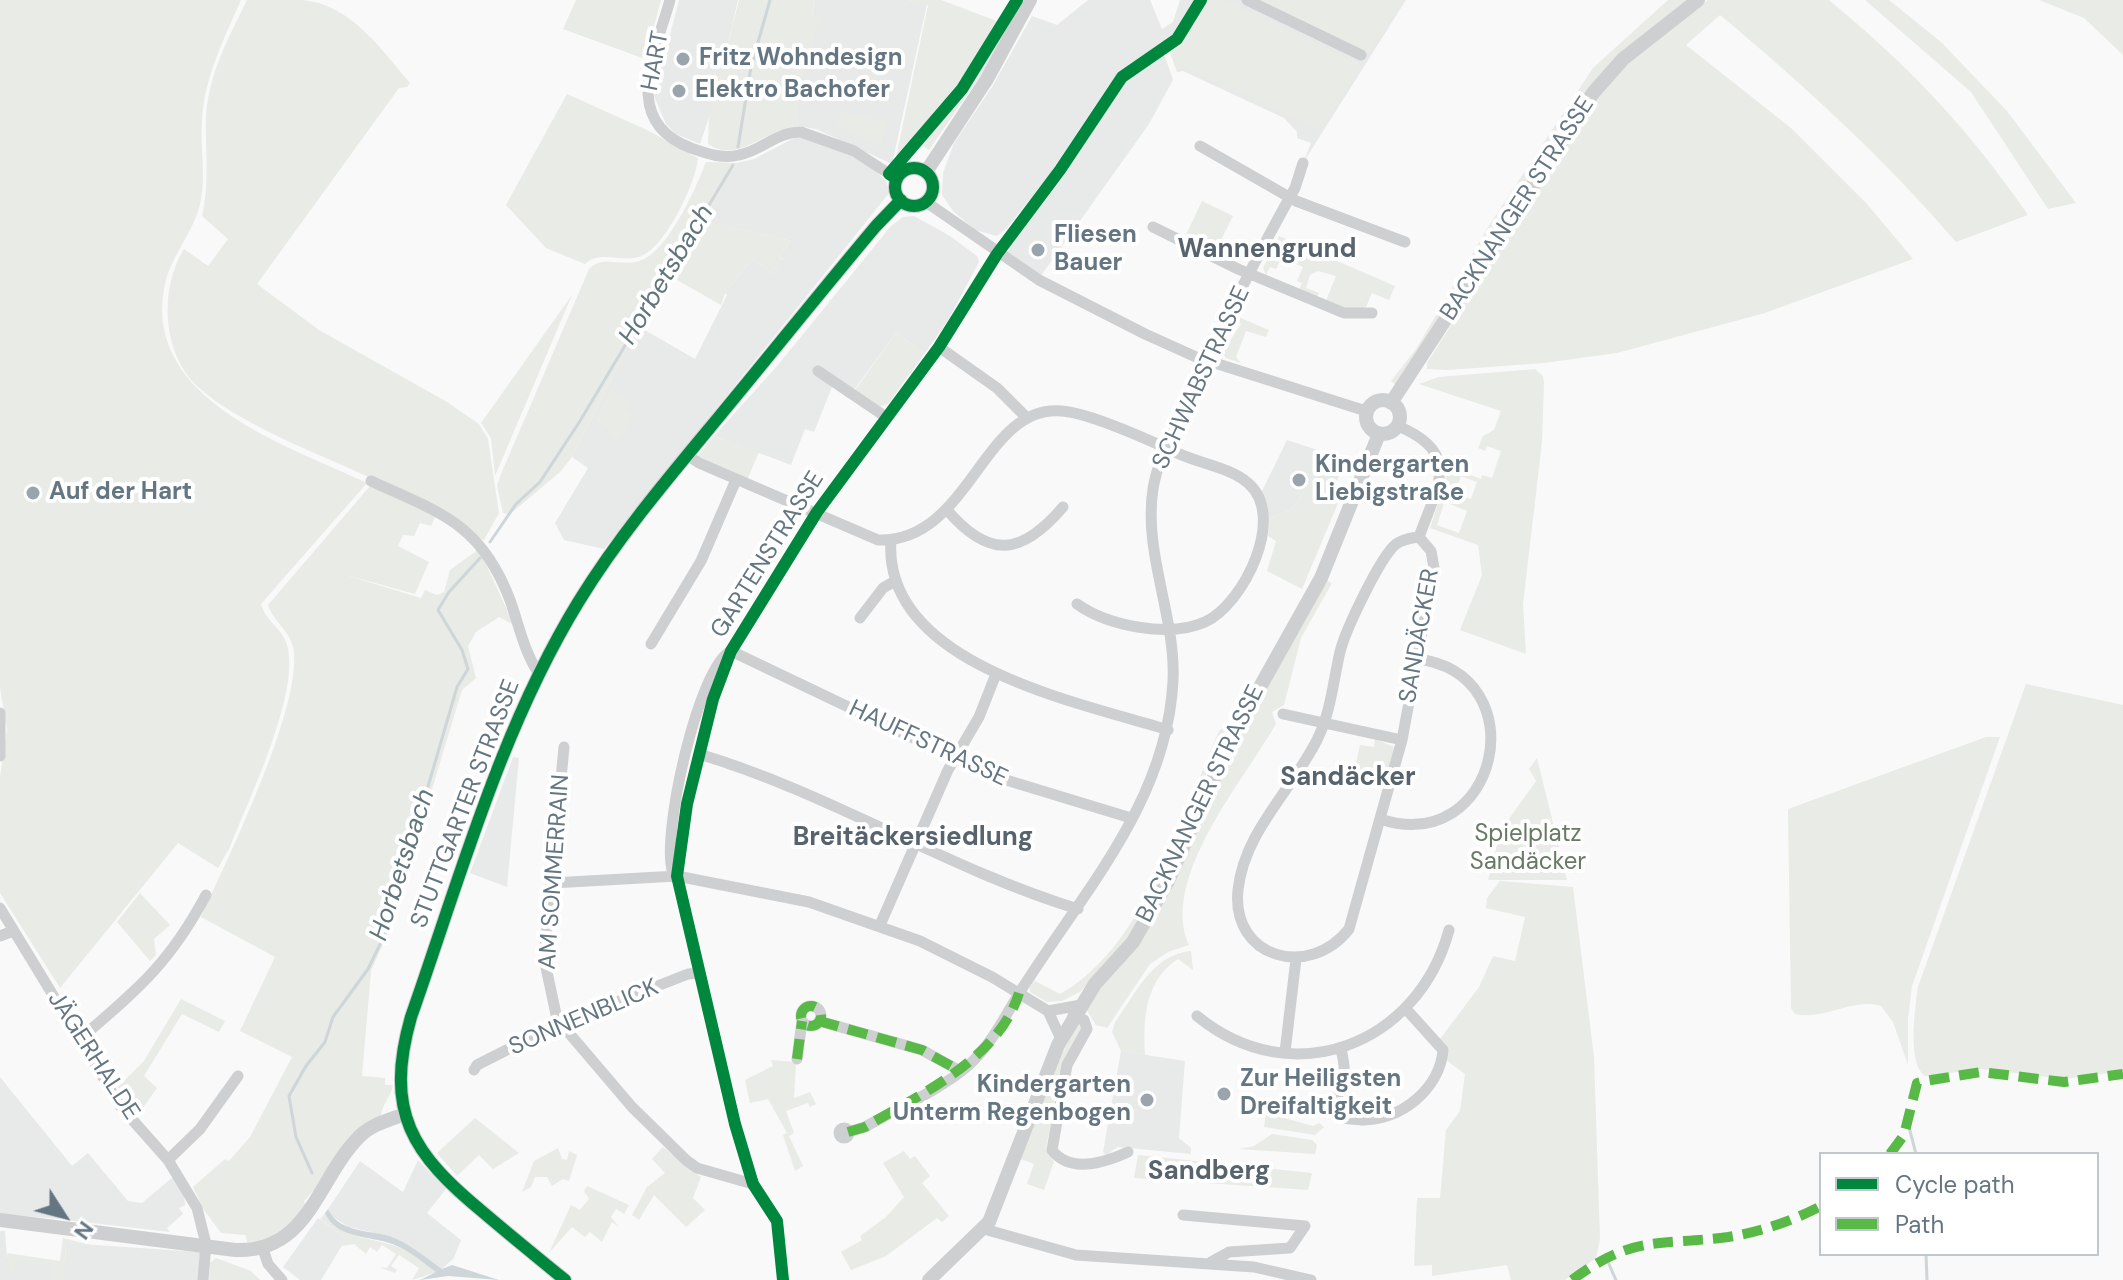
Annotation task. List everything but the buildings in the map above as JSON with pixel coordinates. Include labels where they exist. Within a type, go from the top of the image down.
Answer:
[{"type":"street","name":"HART","points":[[670,0],[648,85],[654,121],[684,145],[726,157],[751,152],[793,132],[814,134],[854,151],[897,179]]},
{"type":"street","points":[[926,172],[987,79],[1030,0]]},
{"type":"street","name":"GARTENSTRASSE","points":[[783,1280],[777,1221],[753,1184],[723,1081],[716,1035],[677,876],[687,804],[713,699],[731,651],[817,512],[939,347],[997,254],[1060,170],[1122,77],[1177,39],[1201,0]]},
{"type":"street","points":[[1247,0],[1361,55]]},
{"type":"street","name":"BACKNANGER STRASSE","points":[[1391,403],[1525,191],[1593,93],[1623,59],[1698,0]]},
{"type":"street","points":[[1200,146],[1290,198],[1405,242]]},
{"type":"street","name":"SCHWABSTRASSE","points":[[848,1132],[865,1127],[960,1071],[1009,1015],[1019,993],[1078,909],[1131,818],[1158,764],[1168,730],[1173,679],[1171,628],[1151,521],[1158,465],[1206,360],[1290,198],[1303,163]]},
{"type":"street","points":[[911,168],[926,172],[933,186],[926,202],[913,206],[901,200],[895,189],[897,179],[911,168]]},
{"type":"street","name":"STUTTGARTER STRASSE","points":[[565,1280],[446,1182],[424,1155],[405,1114],[401,1066],[411,1017],[489,798],[539,674],[578,603],[613,549],[687,455],[856,249],[901,200]]},
{"type":"street","points":[[926,202],[997,254],[1104,314],[1206,360],[1366,411]]},
{"type":"street","points":[[1153,227],[1250,274],[1349,315],[1372,313]]},
{"type":"street","points":[[939,347],[997,388],[1027,418]]},
{"type":"street","points":[[818,371],[886,417]]},
{"type":"street","points":[[1377,401],[1391,403],[1399,413],[1398,426],[1388,434],[1379,434],[1367,426],[1366,411],[1377,401]]},
{"type":"street","points":[[687,455],[736,480],[817,512],[869,537],[891,540],[918,532],[947,510],[1012,429],[1042,412],[1067,411],[1250,484],[1258,498],[1263,520],[1261,542],[1239,594],[1219,614],[1205,622],[1171,628],[1125,623],[1077,604]]},
{"type":"street","name":"SANDÄCKER","points":[[1398,426],[1428,441],[1441,463],[1440,475],[1419,537]]},
{"type":"street","name":"BACKNANGER STRASSE","points":[[929,1280],[984,1229],[1061,1039],[1077,1010],[1133,942],[1168,881],[1232,737],[1321,578],[1379,434]]},
{"type":"street","points":[[651,644],[701,561],[736,480]]},
{"type":"street","points":[[371,481],[444,515],[482,545],[508,595],[531,661],[539,674]]},
{"type":"street","points":[[947,510],[979,539],[1006,546],[1032,538],[1063,507]]},
{"type":"street","name":"SANDÄCKER","points":[[1419,537],[1431,551],[1434,568],[1402,740],[1349,929],[1326,952],[1296,959],[1273,953],[1254,939],[1238,909],[1238,887],[1258,830],[1311,751],[1325,723],[1340,652],[1353,618],[1388,553],[1402,541],[1419,537]]},
{"type":"street","points":[[891,540],[895,581],[912,608],[937,636],[996,674],[1168,730]]},
{"type":"street","points":[[860,618],[883,588],[895,581]]},
{"type":"street","points":[[677,876],[671,865],[673,822],[693,728],[713,669],[731,651]]},
{"type":"street","name":"HAUFFSTRASSE","points":[[731,651],[956,760],[1047,795],[1131,818]]},
{"type":"street","points":[[1380,819],[1417,824],[1448,815],[1474,794],[1490,759],[1491,725],[1477,693],[1453,671],[1417,659]]},
{"type":"street","points":[[880,925],[948,770],[979,717],[996,674]]},
{"type":"street","points":[[0,713],[0,756]]},
{"type":"street","points":[[1283,714],[1402,740]]},
{"type":"street","name":"AM SOMMERRAIN","points":[[564,747],[544,966],[561,1025],[632,1107],[686,1160],[697,1168],[753,1184]]},
{"type":"street","points":[[699,754],[771,778],[1009,886],[1078,909]]},
{"type":"street","points":[[552,883],[677,876],[809,902],[880,925],[954,957],[1048,1011],[1061,1039]]},
{"type":"street","points":[[81,1038],[157,971],[187,931],[206,895]]},
{"type":"street","name":"JÄGERHALDE","points":[[0,908],[121,1107],[168,1160],[197,1208],[206,1244]]},
{"type":"street","points":[[1197,1016],[1233,1039],[1285,1052],[1318,1053],[1341,1048],[1372,1035],[1406,1009],[1430,978],[1449,930]]},
{"type":"street","points":[[0,936],[13,931]]},
{"type":"street","points":[[1285,1052],[1296,959]]},
{"type":"street","name":"SONNENBLICK","points":[[474,1070],[480,1063],[561,1025],[699,973]]},
{"type":"street","points":[[797,1059],[801,1012],[812,1006],[820,1011],[819,1021],[922,1050],[960,1071]]},
{"type":"street","points":[[1341,1048],[1344,1069],[1336,1108],[1348,1119],[1380,1119],[1411,1104],[1428,1086],[1443,1050],[1406,1009]]},
{"type":"street","points":[[1048,1011],[1077,1010],[1087,1029],[1067,1065],[1052,1150],[1065,1160],[1099,1165],[1128,1152]]},
{"type":"street","points":[[168,1160],[200,1129],[238,1076]]},
{"type":"street","points":[[0,1220],[235,1250],[263,1249],[277,1243],[294,1229],[360,1136],[376,1125],[405,1114]]},
{"type":"street","points":[[1183,1215],[1305,1226],[1290,1248],[1229,1252],[1211,1263]]},
{"type":"street","points":[[984,1229],[1103,1259],[1254,1267],[1311,1280]]},
{"type":"street","points":[[203,1280],[206,1244]]},
{"type":"street","points":[[263,1249],[268,1264],[282,1280]]},
{"type":"shaded area","points":[[679,0],[738,0],[715,99],[700,144],[676,134],[666,124],[654,96]]},
{"type":"shaded area","points":[[815,0],[908,0],[927,4],[892,164],[816,129],[798,126],[798,89],[819,17],[812,16]]},
{"type":"shaded area","points":[[1088,0],[1150,0],[1162,29],[1173,22],[1180,0],[1406,0],[1303,163],[1311,143],[1297,138],[1297,132],[1284,118],[1183,71],[1177,72],[1167,44],[1130,64],[1109,85],[1047,178],[1006,229],[997,236],[975,230],[953,211],[942,195],[943,173],[954,143],[992,87],[1032,16],[1057,25]]},
{"type":"shaded area","points":[[1164,54],[1173,80],[1149,124],[1040,277],[1008,252],[1010,245],[1063,177],[1125,82]]},
{"type":"shaded area","points":[[798,136],[854,157],[874,169],[886,181],[890,192],[604,549],[564,540],[555,523],[588,468],[572,457],[638,326],[695,359],[727,295],[725,293],[752,259],[772,273],[783,259],[779,256],[791,241],[704,220],[737,163],[754,159]]},
{"type":"shaded area","points":[[914,216],[950,236],[977,256],[979,262],[947,322],[925,353],[896,333],[848,398],[832,387],[814,432],[805,429],[791,465],[714,436],[778,365],[891,226],[903,217]]},
{"type":"shaded area","name":"Kindergarten Liebigstraße","points":[[1287,440],[1345,459],[1337,481],[1309,483],[1293,508],[1269,519],[1262,491]]},
{"type":"shaded area","points":[[513,757],[519,758],[507,887],[470,873]]},
{"type":"shaded area","name":"Kindergarten Unterm Regenbogen","points":[[1121,1051],[1185,1061],[1179,1138],[1191,1148],[1191,1154],[1118,1147],[1106,1155],[1103,1152]]},
{"type":"shaded area","points":[[0,1077],[72,1166],[88,1153],[128,1201],[142,1203],[173,1177],[184,1195],[185,1205],[179,1208],[183,1214],[167,1228],[170,1232],[66,1220],[53,1204],[49,1205],[60,1219],[0,1214]]},
{"type":"shaded area","points":[[418,1160],[446,1189],[427,1213],[461,1240],[454,1258],[442,1269],[388,1236],[349,1227],[331,1216],[328,1209],[360,1161],[403,1192]]},
{"type":"shaded area","points":[[328,1209],[346,1226],[396,1239],[442,1269],[452,1265],[499,1280],[448,1276],[420,1280],[436,1272],[393,1244],[351,1234],[336,1227],[325,1213]]},
{"type":"shaded area","points":[[318,1218],[346,1239],[321,1280],[300,1280],[283,1267]]},
{"type":"shaded area","points":[[0,1231],[5,1231],[7,1257],[65,1263],[66,1243],[200,1252],[199,1280],[0,1280]]},
{"type":"green space","points":[[0,0],[241,0],[207,89],[202,121],[201,200],[167,277],[164,328],[176,361],[199,390],[229,414],[263,435],[367,483],[261,604],[287,645],[287,690],[260,775],[218,868],[178,843],[60,988],[0,893],[0,777],[7,730],[0,688]]},
{"type":"green space","points":[[247,0],[303,0],[336,10],[364,31],[410,83],[407,87],[399,88],[257,284],[319,330],[447,402],[479,424],[488,439],[499,513],[484,540],[371,478],[234,413],[197,386],[177,356],[168,320],[168,301],[176,265],[184,249],[208,266],[228,239],[202,216],[207,179],[206,117],[215,71]]},
{"type":"green space","points":[[576,0],[661,0],[645,59],[563,29]]},
{"type":"green space","points":[[739,0],[815,0],[812,15],[820,17],[798,89],[798,126],[776,132],[742,148],[719,149],[708,144],[709,117]]},
{"type":"green space","points":[[908,0],[941,0],[1002,23],[962,85],[901,160],[895,162],[928,5]]},
{"type":"green space","points":[[1019,0],[1023,0],[987,66],[929,150],[921,145],[979,69]]},
{"type":"green space","points":[[1210,0],[1225,0],[1362,65],[1320,131],[1182,66],[1177,70],[1172,53],[1190,35]]},
{"type":"green space","points":[[1256,0],[1404,0],[1369,53]]},
{"type":"green space","points":[[1668,0],[1691,0],[1624,52],[1588,90],[1396,385],[1391,381],[1416,349],[1490,224],[1593,68]]},
{"type":"green space","points":[[1708,0],[1829,0],[1936,100],[1983,154],[2028,215],[1956,242],[1901,181],[1843,124],[1720,15],[1686,45],[1791,128],[1867,204],[1913,259],[1765,313],[1617,353],[1544,363],[1427,369],[1427,363],[1587,109],[1629,60]]},
{"type":"green space","points":[[1865,0],[1889,0],[1941,42],[2007,111],[2076,203],[2048,209],[1971,92]]},
{"type":"green space","points":[[2039,0],[2123,0],[2123,55],[2084,18]]},
{"type":"green space","points":[[567,94],[649,131],[698,158],[692,183],[678,214],[659,242],[639,257],[603,257],[585,264],[546,248],[506,205]]},
{"type":"green space","points":[[840,111],[886,122],[881,146],[837,126]]},
{"type":"green space","points":[[706,162],[737,163],[705,220],[791,241],[779,256],[783,260],[772,273],[752,259],[725,293],[721,305],[670,276],[638,326],[572,457],[560,472],[509,515],[503,513],[497,486],[501,474],[589,269],[600,262],[636,262],[652,254],[680,217]]},
{"type":"green space","points":[[1202,201],[1233,216],[1215,252],[1185,237]]},
{"type":"green space","points":[[1279,236],[1395,286],[1389,300],[1372,293],[1366,307],[1353,312],[1325,303],[1336,276],[1318,271],[1310,275],[1306,288],[1319,293],[1317,298],[1299,290],[1302,283],[1297,281],[1303,267],[1294,263],[1296,258],[1284,253],[1276,269],[1270,267],[1266,275],[1263,268]]},
{"type":"green space","points":[[572,295],[495,476],[491,438],[481,423]]},
{"type":"green space","points":[[1236,316],[1269,330],[1266,337],[1246,331],[1236,357],[1241,363],[1226,358],[1220,350],[1222,343],[1227,345],[1241,324],[1234,320]]},
{"type":"green space","points":[[896,333],[925,353],[888,404],[879,407],[855,390]]},
{"type":"green space","points":[[1535,369],[1543,376],[1544,383],[1542,442],[1523,604],[1526,654],[1460,630],[1482,575],[1478,545],[1430,528],[1439,501],[1444,503],[1437,525],[1459,533],[1467,511],[1450,504],[1458,504],[1460,496],[1471,499],[1477,482],[1461,476],[1455,493],[1443,490],[1448,467],[1481,479],[1482,475],[1492,478],[1501,451],[1487,446],[1485,451],[1478,448],[1483,436],[1494,430],[1501,411],[1419,384],[1439,377]]},
{"type":"green space","points":[[610,388],[632,402],[627,411],[633,415],[619,440],[609,433],[608,428],[595,421]]},
{"type":"green space","points":[[713,436],[759,452],[747,480],[704,462],[698,456]]},
{"type":"green space","points":[[1337,481],[1331,498],[1339,501],[1302,589],[1267,571],[1276,541],[1268,536],[1269,519],[1293,508],[1309,483]]},
{"type":"green space","points":[[370,486],[436,515],[431,526],[420,523],[414,536],[403,535],[398,546],[429,562],[415,594],[342,574],[421,598],[425,590],[437,595],[444,592],[450,570],[479,549],[514,625],[499,617],[476,632],[468,646],[476,678],[462,690],[390,928],[371,971],[362,1076],[385,1078],[385,1085],[393,1085],[381,1116],[304,1201],[306,1206],[294,1220],[265,1239],[247,1242],[246,1235],[221,1233],[204,1210],[193,1187],[225,1159],[229,1161],[250,1137],[292,1057],[240,1031],[275,957],[201,917],[261,782],[287,705],[294,672],[293,647],[268,605]]},
{"type":"green space","points":[[1327,581],[1332,583],[1301,638],[1284,705],[1272,712],[1276,724],[1226,801],[1195,861],[1185,890],[1183,919],[1189,945],[1168,952],[1150,964],[1107,1028],[1096,1025],[1086,1009],[1099,988],[1139,941],[1242,725]]},
{"type":"green space","points":[[2026,684],[2123,705],[2123,1071],[2065,1079],[1981,1069],[1925,1076],[1919,1070],[1914,1048],[1918,987]]},
{"type":"green space","points":[[1227,725],[1161,882],[1129,938],[1080,992],[1062,1001],[1047,1002],[1030,992],[1030,986],[1035,981],[1060,994],[1089,973],[1115,945],[1157,877],[1219,731]]},
{"type":"green space","points":[[1986,737],[2000,737],[1912,986],[1908,1065],[1893,1022],[1881,1006],[1860,1004],[1806,1015],[1795,1014],[1791,1008],[1788,809]]},
{"type":"green space","points":[[1375,739],[1394,747],[1386,784],[1348,776],[1356,763],[1360,745],[1374,747]]},
{"type":"green space","name":"Spielplatz Sandäcker","points":[[1537,758],[1567,880],[1488,880],[1501,830],[1536,781],[1529,769]]},
{"type":"green space","points":[[1500,881],[1573,887],[1594,1057],[1600,1239],[1596,1258],[1565,1280],[1511,1280],[1507,1265],[1432,1276],[1432,1265],[1414,1266],[1417,1198],[1440,1198],[1446,1130],[1460,1111],[1465,1074],[1446,1060],[1440,1039],[1479,987],[1493,956],[1515,961],[1525,917],[1486,908],[1487,898]]},
{"type":"green space","points":[[140,893],[170,925],[154,939],[156,955],[150,961],[117,922]]},
{"type":"green space","points":[[1191,951],[1193,970],[1178,959],[1167,968],[1153,989],[1146,1014],[1145,1055],[1121,1051],[1112,1032],[1115,1022],[1138,988],[1166,959]]},
{"type":"green space","points":[[181,999],[225,1021],[219,1032],[182,1014],[144,1076],[157,1088],[137,1116],[118,1087],[144,1061]]},
{"type":"green space","points":[[1078,1023],[1083,1025],[1063,1064],[1046,1148],[1054,1162],[1044,1190],[1027,1184],[1034,1164],[1020,1159],[1062,1054]]},
{"type":"green space","points":[[771,1060],[796,1062],[794,1098],[810,1092],[816,1104],[810,1107],[808,1103],[786,1111],[794,1133],[789,1136],[803,1166],[795,1171],[783,1135],[787,1133],[768,1099],[750,1103],[745,1080],[773,1066]]},
{"type":"green space","points":[[1266,1113],[1313,1126],[1319,1123],[1324,1127],[1315,1135],[1264,1127]]},
{"type":"green space","points":[[475,1118],[519,1153],[493,1169],[479,1155],[457,1176],[437,1153]]},
{"type":"green space","points":[[1272,1134],[1312,1140],[1317,1145],[1315,1154],[1239,1149],[1254,1146]]},
{"type":"green space","points":[[663,1147],[701,1177],[693,1198],[705,1210],[686,1227],[654,1195],[639,1220],[632,1215],[647,1187],[665,1173],[652,1159]]},
{"type":"green space","points":[[558,1148],[562,1159],[567,1160],[569,1151],[577,1155],[569,1181],[563,1179],[552,1186],[547,1177],[535,1177],[531,1187],[522,1192],[534,1161]]},
{"type":"green space","points":[[904,1151],[910,1159],[915,1156],[930,1176],[922,1183],[949,1216],[942,1222],[937,1218],[886,1256],[851,1270],[841,1252],[862,1240],[860,1236],[886,1217],[904,1197],[883,1163]]},
{"type":"green space","points":[[1138,1155],[1312,1173],[1308,1190],[1134,1178]]},
{"type":"green space","points":[[587,1186],[629,1205],[624,1214],[616,1209],[611,1217],[619,1227],[612,1222],[602,1242],[590,1232],[585,1237],[572,1227],[549,1253],[571,1205],[580,1210],[589,1199],[584,1191]]},
{"type":"green space","points":[[325,1213],[339,1229],[405,1250],[437,1272],[412,1280],[419,1268],[399,1255],[391,1266],[397,1270],[395,1273],[379,1267],[387,1268],[396,1254],[382,1245],[377,1252],[370,1247],[366,1254],[354,1244],[342,1246],[346,1239],[320,1219]]},
{"type":"green space","points":[[63,1238],[95,1246],[66,1243],[64,1280],[53,1280],[53,1266],[16,1262],[15,1270],[9,1273],[7,1253],[60,1261]]},
{"type":"green space","points":[[216,1258],[251,1271],[260,1280],[209,1280],[210,1263]]},
{"type":"waterway","name":"Horbetsbach","points":[[738,147],[751,67],[770,0]]},
{"type":"waterway","name":"Horbetsbach","points":[[490,542],[516,504],[540,482],[580,421],[733,165]]},
{"type":"waterway","name":"Horbetsbach","points":[[312,1173],[296,1137],[289,1096],[306,1066],[325,1042],[333,1017],[368,969],[385,934],[457,687],[468,669],[462,650],[438,610],[449,592],[480,558]]},
{"type":"waterway","points":[[1909,1127],[1915,1152]]},
{"type":"waterway","points":[[1926,1256],[1927,1280]]},
{"type":"waterway","points":[[1608,1262],[1616,1280]]},
{"type":"marked path","points":[[848,1132],[865,1127],[909,1102],[976,1056],[1009,1016],[1019,993]]},
{"type":"marked path","points":[[811,1006],[818,1009],[821,1016],[818,1023],[811,1026],[804,1023],[801,1016],[804,1009],[811,1006]]},
{"type":"marked path","points":[[797,1059],[802,1021]]},
{"type":"marked path","points":[[819,1021],[922,1050],[960,1071]]},
{"type":"marked path","points":[[1891,1152],[1904,1135],[1917,1083],[1981,1072],[2064,1082],[2123,1074]]},
{"type":"marked path","points":[[1572,1280],[1594,1265],[1630,1249],[1665,1242],[1740,1235],[1776,1225],[1819,1207]]},
{"type":"cycle path","points":[[897,179],[889,174],[962,89],[1017,0]]},
{"type":"cycle path","points":[[783,1280],[777,1221],[753,1184],[735,1124],[677,876],[687,804],[713,699],[731,651],[817,512],[939,347],[997,254],[1060,170],[1122,77],[1177,39],[1201,0]]},
{"type":"cycle path","points":[[914,168],[927,174],[933,187],[927,200],[914,206],[901,200],[895,187],[901,174],[914,168]]},
{"type":"cycle path","points":[[565,1280],[459,1192],[422,1150],[410,1128],[403,1105],[403,1050],[411,1017],[504,752],[551,650],[579,601],[663,485],[876,226],[901,200]]},
{"type":"place","name":"Fritz Wohndesign","points":[[683,59]]},
{"type":"place","name":"Elektro Bachofer","points":[[679,91]]},
{"type":"place","name":"Fliesen Bauer","points":[[1038,250]]},
{"type":"place","name":"Kindergarten Liebigstraße","points":[[1299,480]]},
{"type":"place","name":"Auf der Hart","points":[[33,493]]},
{"type":"place","name":"Zur Heiligsten Dreifaltigkeit","points":[[1224,1094]]},
{"type":"place","name":"Kindergarten Unterm Regenbogen","points":[[1147,1100]]},
{"type":"district","name":"Wannengrund","points":[[1267,250]]},
{"type":"district","name":"Sandäcker","points":[[1348,778]]},
{"type":"district","name":"Breitäckersiedlung","points":[[913,838]]},
{"type":"district","name":"Sandberg","points":[[1209,1172]]}]
